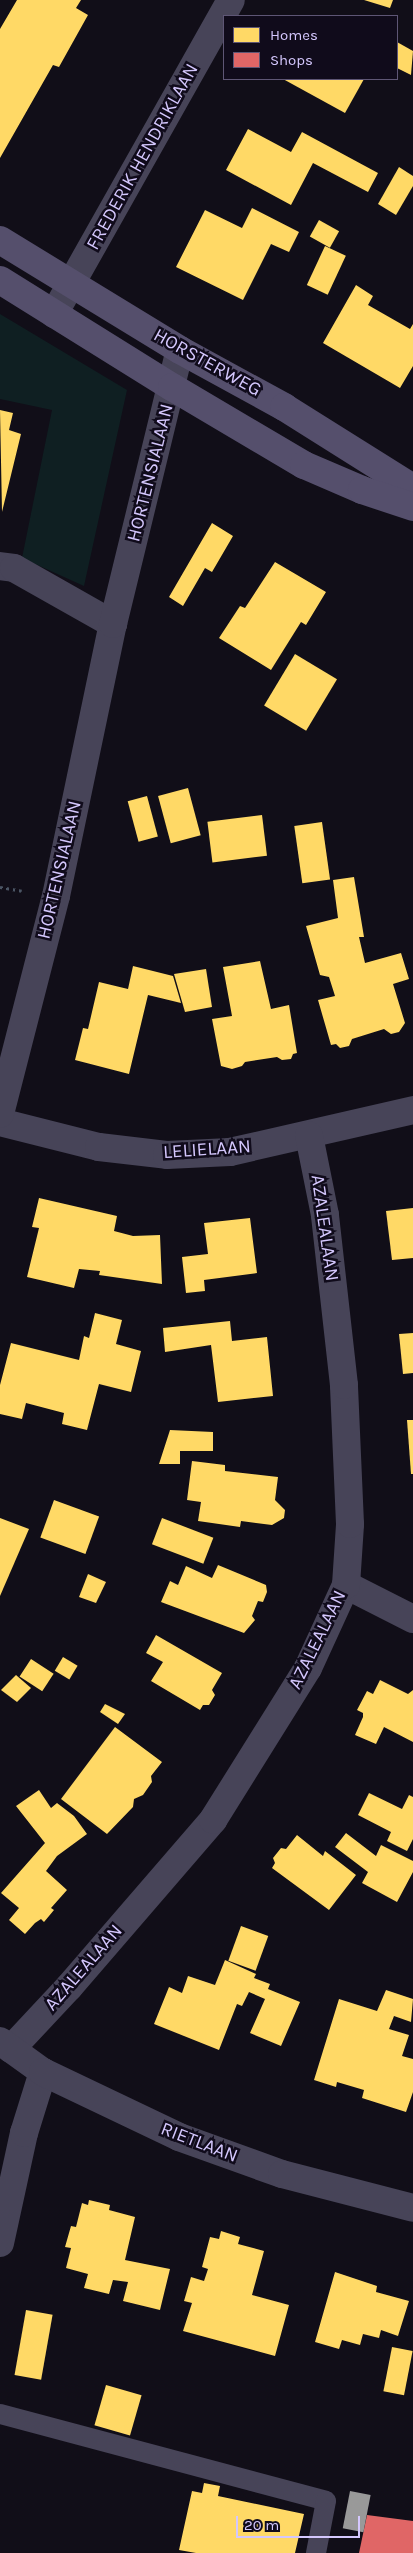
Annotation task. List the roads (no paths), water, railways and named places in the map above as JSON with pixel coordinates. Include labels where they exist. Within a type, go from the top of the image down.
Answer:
[{"type":"main road","name":"HORSTERWEG","points":[[0,240],[72,282],[180,350],[284,407],[413,488]]},
{"type":"main road","name":"HORSTERWEG","points":[[0,280],[172,388],[304,465],[362,490],[413,507]]},
{"type":"street","name":"FREDERIK HENDRIKLAAN","points":[[54,314],[231,0]]},
{"type":"street","name":"HORTENSIALAAN","points":[[0,1114],[56,896],[113,624],[180,350]]},
{"type":"street","points":[[0,566],[14,568],[113,624]]},
{"type":"street","name":"LELIELAAN","points":[[0,1122],[99,1147],[168,1155],[230,1152],[309,1136],[413,1110]]},
{"type":"street","name":"AZALEALAAN","points":[[6,2045],[69,1987],[213,1820],[308,1668],[346,1585],[350,1524],[344,1385],[325,1215],[309,1136]]},
{"type":"street","points":[[346,1585],[413,1619]]},
{"type":"street","name":"RIETLAAN","points":[[6,2045],[43,2072],[179,2137],[282,2174],[413,2208]]},
{"type":"street","points":[[0,2243],[24,2133],[43,2072]]},
{"type":"lane","points":[[0,2414],[326,2501],[316,2553]]}]
